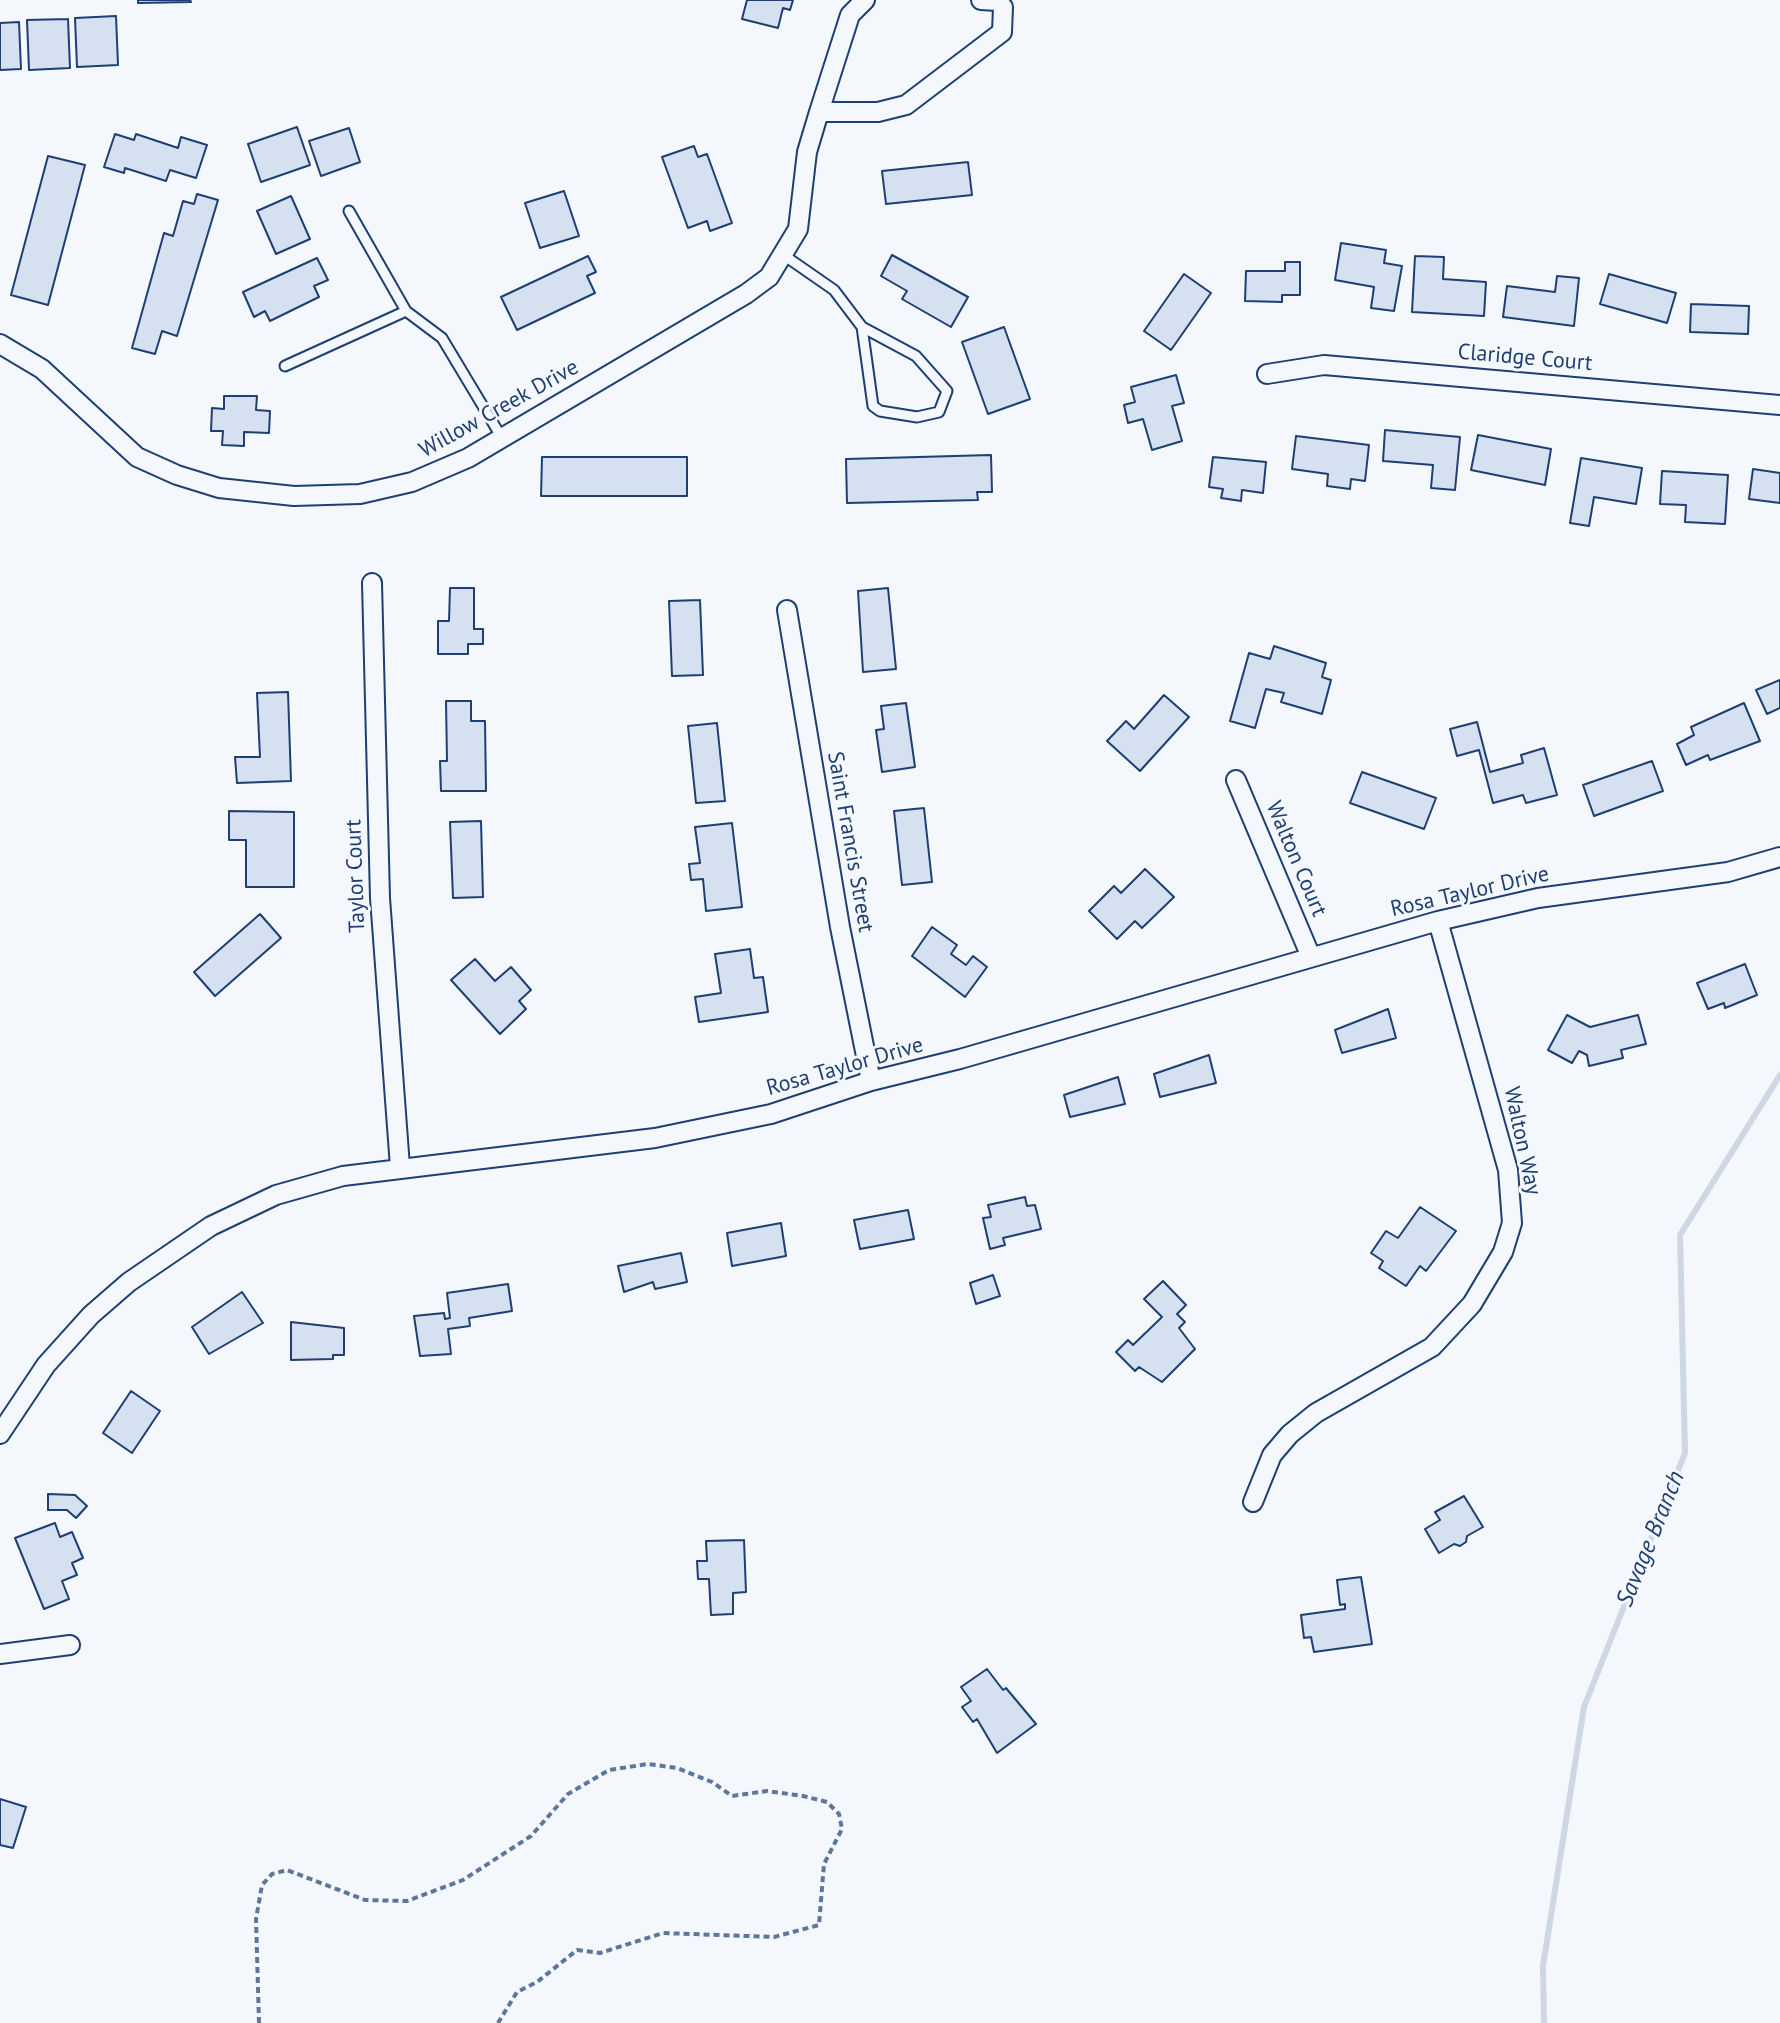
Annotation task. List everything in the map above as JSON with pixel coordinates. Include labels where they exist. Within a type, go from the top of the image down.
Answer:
[{"type":"street","name":"Willow Creek Drive","points":[[0,344],[42,369],[137,457],[219,488],[294,496],[360,494],[412,482],[502,438],[746,294],[769,277],[785,256],[798,229],[807,152],[850,15],[865,0]]},
{"type":"street","points":[[819,112],[878,112],[906,105],[1002,32],[1003,7],[997,1],[981,0]]},
{"type":"street","name":"Claridge Court","points":[[1267,374],[1324,365],[1780,405]]},
{"type":"street","name":"Taylor Court","points":[[372,583],[380,898],[400,1167]]},
{"type":"street","name":"Saint Francis Street","points":[[787,610],[840,927],[871,1081]]},
{"type":"street","name":"Walton Court","points":[[1236,780],[1311,957]]},
{"type":"street","name":"Rosa Taylor Drive","points":[[0,1434],[46,1365],[91,1315],[129,1282],[211,1226],[276,1195],[343,1176],[655,1138],[771,1114],[871,1081],[960,1059],[1438,921],[1538,898],[1728,872],[1780,857]]},
{"type":"street","name":"Walton Way","points":[[1253,1502],[1272,1455],[1290,1434],[1316,1413],[1432,1347],[1472,1304],[1503,1252],[1512,1223],[1508,1170],[1438,921]]},
{"type":"street","points":[[0,1654],[70,1645]]},
{"type":"lane","points":[[349,211],[406,311],[442,338],[502,438]]},
{"type":"lane","points":[[785,256],[834,290],[862,327],[916,356],[947,391],[939,412],[917,417],[880,411],[873,406],[862,327]]},
{"type":"lane","points":[[285,366],[406,311]]},
{"type":"path","points":[[259,2023],[256,1919],[262,1885],[272,1874],[287,1870],[365,1900],[407,1901],[463,1880],[531,1836],[568,1794],[609,1770],[648,1764],[677,1768],[712,1782],[732,1796],[767,1791],[803,1796],[827,1802],[839,1814],[842,1829],[824,1864],[819,1925],[774,1937],[663,1933],[600,1953],[577,1950],[537,1982],[517,1992],[498,2023]]},
{"type":"building","points":[[138,0],[190,0],[191,2],[138,3]]},
{"type":"building","points":[[747,0],[793,0],[790,10],[783,8],[778,28],[742,19]]},
{"type":"building","points":[[116,16],[118,65],[77,67],[75,18]]},
{"type":"building","points":[[68,19],[70,68],[29,70],[27,20]]},
{"type":"building","points":[[19,22],[21,69],[0,70],[0,23]]},
{"type":"building","points":[[297,127],[310,165],[261,182],[248,144]]},
{"type":"building","points":[[349,128],[360,162],[321,176],[309,141]]},
{"type":"building","points":[[115,134],[134,140],[136,134],[178,148],[181,137],[207,145],[196,178],[170,170],[166,181],[125,168],[124,173],[104,167]]},
{"type":"building","points":[[694,146],[698,157],[707,154],[732,223],[710,231],[707,221],[688,228],[662,157]]},
{"type":"building","points":[[48,156],[85,165],[48,305],[11,295]]},
{"type":"building","points":[[968,162],[972,195],[886,204],[882,171]]},
{"type":"building","points":[[564,191],[579,236],[540,248],[525,203]]},
{"type":"building","points":[[197,194],[218,200],[177,336],[162,331],[155,354],[132,348],[164,233],[173,236],[183,201],[194,204]]},
{"type":"building","points":[[291,196],[310,239],[276,254],[257,211]]},
{"type":"building","points":[[1341,243],[1386,250],[1384,263],[1402,266],[1394,311],[1371,308],[1374,287],[1335,280]]},
{"type":"building","points":[[892,255],[968,297],[951,327],[902,299],[907,291],[881,276]]},
{"type":"building","points":[[588,256],[596,272],[587,276],[595,293],[517,330],[501,297]]},
{"type":"building","points":[[1415,256],[1444,257],[1443,279],[1486,282],[1484,316],[1412,312]]},
{"type":"building","points":[[317,258],[328,280],[314,286],[319,297],[270,321],[265,311],[254,317],[243,292]]},
{"type":"building","points":[[1285,262],[1300,262],[1300,295],[1282,295],[1282,302],[1245,301],[1246,271],[1285,271]]},
{"type":"building","points":[[1184,274],[1211,293],[1171,350],[1144,331]]},
{"type":"building","points":[[1609,274],[1676,293],[1667,323],[1600,304]]},
{"type":"building","points":[[1557,276],[1579,278],[1574,326],[1503,317],[1507,286],[1555,292]]},
{"type":"building","points":[[1691,304],[1749,306],[1748,334],[1690,332]]},
{"type":"building","points":[[1004,327],[1030,399],[988,414],[962,342]]},
{"type":"building","points":[[1176,375],[1184,403],[1172,406],[1182,441],[1152,450],[1143,419],[1128,423],[1124,405],[1135,402],[1131,387]]},
{"type":"building","points":[[224,396],[257,396],[256,410],[270,411],[269,433],[244,432],[244,446],[222,445],[223,431],[211,431],[212,408],[224,409]]},
{"type":"building","points":[[1385,430],[1460,437],[1455,490],[1431,488],[1433,465],[1383,461]]},
{"type":"building","points":[[1478,435],[1551,449],[1545,485],[1471,470]]},
{"type":"building","points":[[1296,436],[1369,445],[1365,481],[1351,479],[1350,489],[1327,486],[1328,474],[1292,469]]},
{"type":"building","points":[[991,455],[992,492],[977,492],[978,500],[847,503],[846,459]]},
{"type":"building","points":[[542,457],[687,457],[687,496],[541,496]]},
{"type":"building","points":[[1213,457],[1266,462],[1263,493],[1242,490],[1241,501],[1221,498],[1223,489],[1209,487]]},
{"type":"building","points":[[1581,458],[1642,468],[1636,504],[1594,497],[1589,526],[1570,523]]},
{"type":"building","points":[[1753,469],[1780,473],[1780,503],[1749,499]]},
{"type":"building","points":[[1662,471],[1728,475],[1725,524],[1685,522],[1686,505],[1660,504]]},
{"type":"building","points":[[450,588],[474,588],[474,629],[483,629],[483,644],[468,644],[468,654],[438,654],[438,621],[449,621]]},
{"type":"building","points":[[888,588],[896,669],[863,672],[858,591]]},
{"type":"building","points":[[700,600],[703,675],[672,676],[669,601]]},
{"type":"building","points":[[1274,646],[1326,663],[1322,677],[1331,680],[1322,714],[1281,702],[1284,693],[1266,689],[1255,728],[1230,721],[1249,653],[1270,659]]},
{"type":"building","points":[[1780,680],[1780,708],[1767,714],[1756,690]]},
{"type":"building","points":[[288,692],[291,781],[237,783],[235,757],[260,757],[257,693]]},
{"type":"building","points":[[1164,695],[1189,717],[1140,771],[1107,741],[1126,721],[1134,729]]},
{"type":"building","points":[[446,701],[471,701],[471,721],[485,721],[486,791],[441,791],[440,761],[447,761]]},
{"type":"building","points":[[906,703],[915,767],[882,772],[876,730],[884,729],[881,706]]},
{"type":"building","points":[[1744,703],[1760,741],[1710,760],[1708,755],[1686,765],[1677,744],[1694,735],[1691,727]]},
{"type":"building","points":[[1477,722],[1490,772],[1523,763],[1521,755],[1544,748],[1557,795],[1526,803],[1523,795],[1493,803],[1479,750],[1457,756],[1450,729]]},
{"type":"building","points":[[717,723],[725,801],[696,803],[688,726]]},
{"type":"building","points":[[1652,761],[1663,791],[1594,816],[1583,785]]},
{"type":"building","points":[[1362,772],[1436,798],[1424,829],[1350,803]]},
{"type":"building","points":[[924,808],[932,882],[902,885],[894,811]]},
{"type":"building","points":[[229,811],[294,812],[294,887],[246,887],[246,840],[229,840]]},
{"type":"building","points":[[481,821],[483,897],[453,898],[450,822]]},
{"type":"building","points":[[732,823],[742,907],[706,911],[703,879],[691,880],[689,864],[700,863],[695,827]]},
{"type":"building","points":[[1145,869],[1174,897],[1142,928],[1135,921],[1117,939],[1089,911],[1114,886],[1121,893]]},
{"type":"building","points":[[260,914],[281,938],[215,996],[194,972]]},
{"type":"building","points":[[932,927],[957,945],[951,954],[966,965],[973,956],[987,967],[965,997],[912,956]]},
{"type":"building","points":[[750,949],[754,978],[763,977],[768,1012],[699,1022],[695,997],[721,993],[715,954]]},
{"type":"building","points":[[475,959],[495,981],[511,967],[531,990],[519,1001],[526,1009],[500,1034],[451,980]]},
{"type":"building","points":[[1745,964],[1757,995],[1725,1008],[1724,1003],[1708,1009],[1697,983]]},
{"type":"building","points":[[1388,1009],[1396,1038],[1342,1053],[1335,1030]]},
{"type":"building","points":[[1567,1015],[1590,1027],[1638,1015],[1646,1044],[1621,1050],[1623,1058],[1589,1066],[1587,1055],[1579,1051],[1572,1063],[1548,1050]]},
{"type":"building","points":[[1209,1055],[1216,1083],[1160,1097],[1154,1074]]},
{"type":"building","points":[[1118,1077],[1125,1104],[1070,1117],[1064,1095]]},
{"type":"building","points":[[1025,1197],[1027,1206],[1035,1205],[1041,1229],[1003,1238],[1005,1245],[990,1249],[983,1218],[991,1217],[988,1205]]},
{"type":"building","points":[[1420,1207],[1456,1231],[1426,1271],[1420,1266],[1406,1286],[1379,1268],[1383,1261],[1371,1253],[1386,1231],[1398,1238]]},
{"type":"building","points":[[908,1210],[914,1239],[860,1249],[854,1220]]},
{"type":"building","points":[[781,1223],[786,1256],[732,1266],[727,1233]]},
{"type":"building","points":[[681,1253],[687,1282],[655,1289],[653,1282],[624,1292],[618,1266]]},
{"type":"building","points":[[993,1275],[1000,1296],[976,1304],[970,1283]]},
{"type":"building","points":[[1163,1281],[1186,1305],[1177,1314],[1185,1322],[1179,1328],[1195,1349],[1162,1382],[1139,1367],[1135,1371],[1116,1352],[1128,1340],[1133,1345],[1162,1317],[1144,1299]]},
{"type":"building","points":[[508,1284],[512,1311],[469,1318],[470,1326],[448,1329],[451,1354],[420,1356],[414,1316],[444,1313],[445,1319],[450,1318],[447,1293]]},
{"type":"building","points":[[242,1292],[263,1323],[209,1354],[192,1327]]},
{"type":"building","points":[[291,1322],[344,1328],[344,1355],[333,1355],[333,1359],[291,1360]]},
{"type":"building","points":[[131,1391],[160,1411],[132,1453],[103,1433]]},
{"type":"building","points":[[48,1494],[75,1495],[87,1506],[76,1518],[67,1510],[48,1510]]},
{"type":"building","points":[[1464,1496],[1483,1527],[1467,1536],[1466,1542],[1460,1546],[1454,1544],[1439,1553],[1425,1529],[1440,1520],[1435,1512]]},
{"type":"building","points":[[55,1523],[60,1537],[72,1532],[83,1558],[72,1563],[77,1575],[62,1581],[69,1599],[44,1609],[15,1538]]},
{"type":"building","points":[[744,1540],[746,1592],[733,1593],[733,1614],[711,1615],[709,1579],[698,1579],[697,1561],[707,1561],[706,1541]]},
{"type":"building","points":[[1361,1577],[1372,1644],[1314,1652],[1311,1637],[1304,1638],[1301,1615],[1345,1609],[1345,1604],[1340,1605],[1337,1580]]},
{"type":"building","points":[[987,1669],[1036,1724],[997,1753],[977,1719],[973,1722],[962,1707],[971,1701],[961,1687]]},
{"type":"building","points":[[0,1799],[26,1807],[13,1848],[0,1845]]},
{"type":"waterway","name":"Savage Branch","points":[[1544,2023],[1543,1966],[1584,1707],[1685,1453],[1680,1235],[1780,1075]]}]
